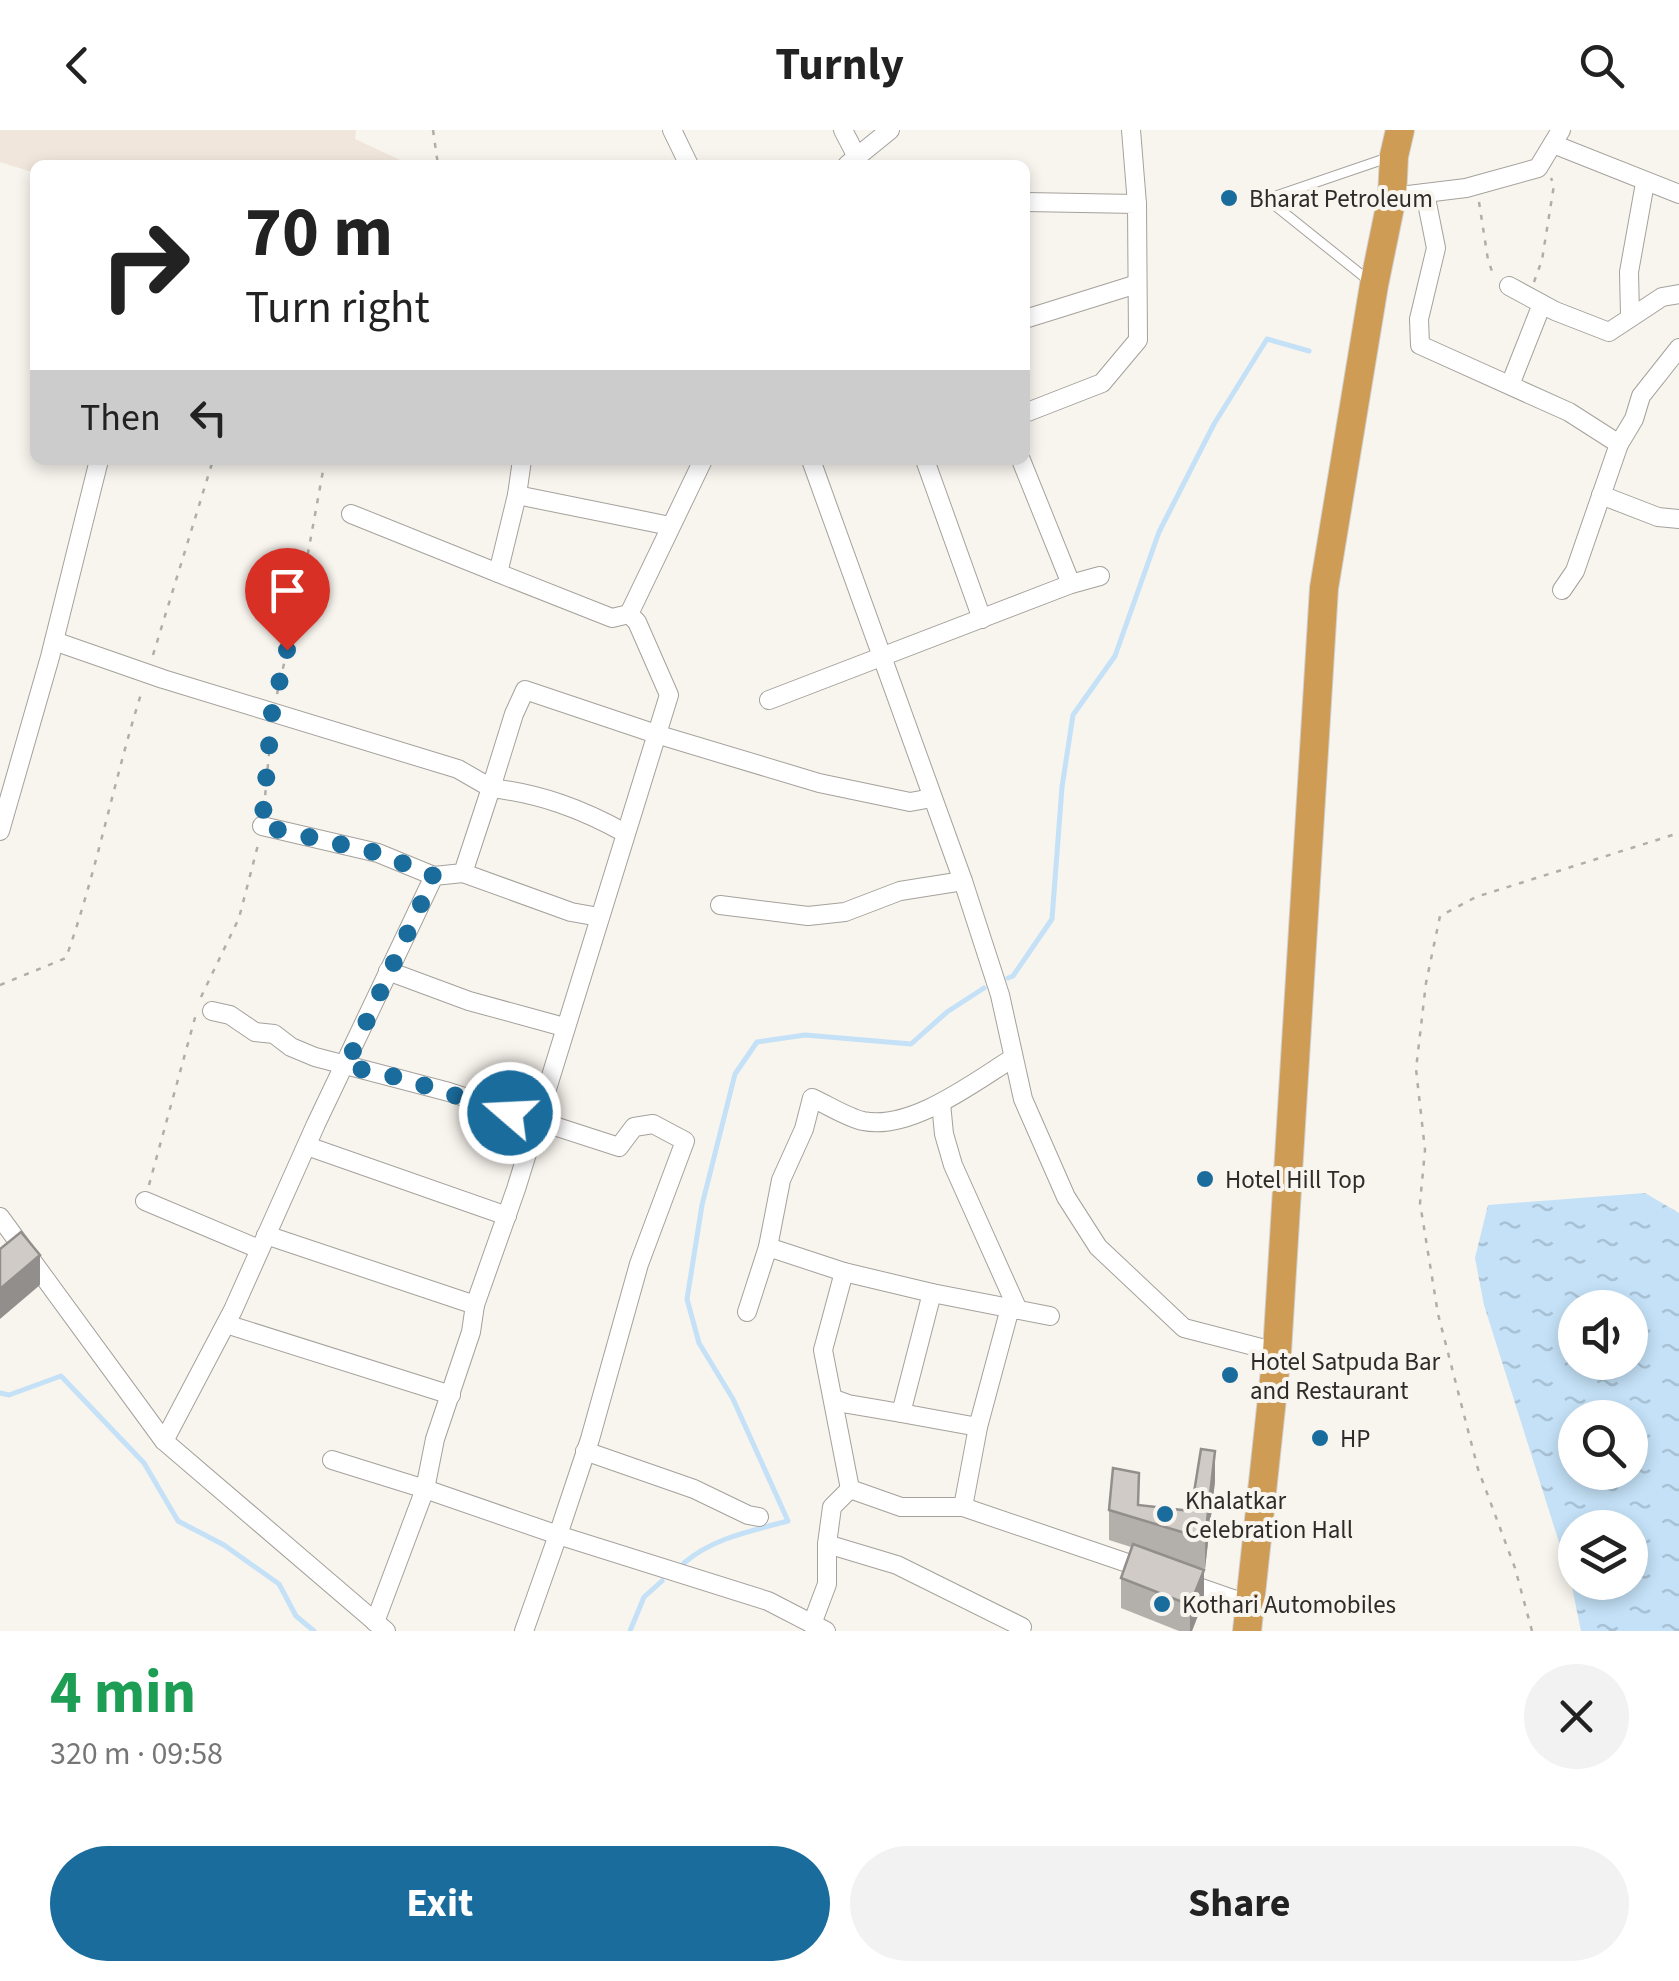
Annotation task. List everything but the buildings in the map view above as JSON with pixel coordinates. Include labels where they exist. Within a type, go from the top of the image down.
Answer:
[{"type":"highway","points":[[1248,1618],[1277,1352],[1324,588],[1392,197],[1397,143]]},
{"type":"street","points":[[672,130],[687,160]]},
{"type":"street","points":[[843,130],[852,160]]},
{"type":"street","points":[[853,160],[890,130]]},
{"type":"street","points":[[1030,410],[1102,383],[1138,340],[1137,204],[1131,130]]},
{"type":"street","points":[[1392,197],[1476,185],[1538,168],[1553,144],[1679,194]]},
{"type":"street","points":[[1630,316],[1629,272],[1645,183]]},
{"type":"street","points":[[1425,193],[1436,248],[1420,318],[1420,345],[1569,412],[1619,444]]},
{"type":"street","points":[[1030,202],[1137,204]]},
{"type":"street","points":[[1030,317],[1137,284]]},
{"type":"street","points":[[1509,286],[1609,332],[1662,297],[1679,294]]},
{"type":"street","points":[[1510,385],[1542,304]]},
{"type":"street","points":[[1562,590],[1574,571],[1619,444],[1634,419],[1641,396],[1679,348]]},
{"type":"street","points":[[0,831],[54,641],[98,465]]},
{"type":"street","points":[[498,572],[521,465]]},
{"type":"street","points":[[629,614],[701,465]]},
{"type":"street","points":[[813,465],[963,881],[1000,995],[1022,1099],[1066,1198],[1098,1247],[1184,1328],[1277,1352]]},
{"type":"street","points":[[927,465],[982,619]]},
{"type":"street","points":[[1023,465],[1072,584]]},
{"type":"street","points":[[517,495],[670,526]]},
{"type":"street","points":[[1600,495],[1658,517],[1679,520]]},
{"type":"street","points":[[351,514],[612,618],[629,614]]},
{"type":"street","points":[[769,700],[1100,576]]},
{"type":"street","points":[[0,1217],[164,1441],[381,1626],[425,1489],[435,1439],[471,1332],[475,1305],[507,1216],[668,695],[637,622],[629,614]]},
{"type":"street","points":[[54,641],[148,674],[458,769],[492,788],[529,792],[583,810],[626,834]]},
{"type":"street","points":[[463,874],[525,690],[819,783],[910,802],[932,798]]},
{"type":"street","points":[[262,826],[378,853],[434,876],[463,874],[571,912],[599,917]]},
{"type":"street","points":[[164,1441],[226,1324],[434,876]]},
{"type":"street","points":[[720,905],[808,916],[845,912],[900,891],[963,881]]},
{"type":"street","points":[[388,972],[469,1001],[564,1026]]},
{"type":"street","points":[[203,1007],[230,1016],[255,1032],[274,1034],[291,1048],[449,1092],[618,1147],[634,1127],[653,1124],[686,1141],[629,1294],[586,1451],[524,1631]]},
{"type":"street","points":[[746,1312],[768,1247],[781,1180],[804,1129],[812,1098],[861,1121],[886,1122],[941,1104],[1013,1058]]},
{"type":"street","points":[[941,1104],[953,1165],[1014,1309],[978,1427],[963,1507]]},
{"type":"street","points":[[307,1146],[507,1216]]},
{"type":"street","points":[[145,1201],[262,1242],[475,1305]]},
{"type":"street","points":[[768,1247],[844,1272],[1050,1316]]},
{"type":"street","points":[[844,1272],[823,1350],[850,1489]]},
{"type":"street","points":[[901,1413],[932,1293]]},
{"type":"street","points":[[226,1324],[451,1394]]},
{"type":"street","points":[[834,1399],[978,1427]]},
{"type":"street","points":[[586,1451],[759,1517]]},
{"type":"street","points":[[332,1460],[768,1602],[819,1628],[832,1508],[850,1489]]},
{"type":"street","points":[[850,1489],[901,1507],[963,1507],[1248,1618]]},
{"type":"street","points":[[826,1544],[896,1565],[1026,1630]]},
{"type":"lane","points":[[1374,285],[1267,200],[1397,143]]},
{"type":"path","points":[[433,130],[437,160]]},
{"type":"path","points":[[1476,185],[1492,276],[1509,286],[1534,282],[1542,260],[1554,186],[1553,144]]},
{"type":"path","points":[[0,985],[66,958],[86,900],[122,754],[211,465]]},
{"type":"path","points":[[145,1201],[203,1007],[238,918],[262,826],[272,713],[325,465]]},
{"type":"path","points":[[1532,1631],[1516,1568],[1478,1469],[1435,1295],[1420,1203],[1425,1150],[1416,1070],[1426,984],[1440,916],[1476,896],[1679,833]]},
{"type":"shaded area","points":[[0,130],[356,130],[355,139],[400,160],[30,160],[30,171],[0,162]]},
{"type":"water","points":[[1645,1193],[1679,1213],[1679,1631],[1581,1631],[1575,1600],[1648,1600],[1648,1510],[1558,1510],[1558,1539],[1484,1305],[1475,1258],[1488,1205]]},
{"type":"waterway","points":[[1008,978],[1052,919],[1062,787],[1073,715],[1115,656],[1159,532],[1214,424],[1267,339],[1309,351]]},
{"type":"waterway","points":[[684,1563],[720,1541],[788,1521],[733,1399],[699,1343],[687,1299],[702,1205],[735,1074],[757,1042],[805,1035],[911,1044],[947,1012],[984,988]]},
{"type":"waterway","points":[[0,1393],[9,1395],[61,1376],[144,1463],[178,1521],[224,1545],[279,1584],[296,1616],[314,1631]]},
{"type":"waterway","points":[[630,1631],[644,1597],[662,1581]]},
{"type":"place","name":"Bharat Petroleum","points":[[1229,198]]},
{"type":"place","name":"Hotel Hill Top","points":[[1205,1179]]},
{"type":"place","name":"Hotel Satpuda Bar and Restaurant","points":[[1230,1375]]},
{"type":"place","name":"HP","points":[[1320,1438]]},
{"type":"place","name":"Khalatkar Celebration Hall","points":[[1165,1514]]},
{"type":"place","name":"Kothari Automobiles","points":[[1162,1604]]},
{"type":"route","points":[[287,650],[272,713],[262,826],[378,853],[434,876],[346,1066],[401,1078],[510,1113]]}]
